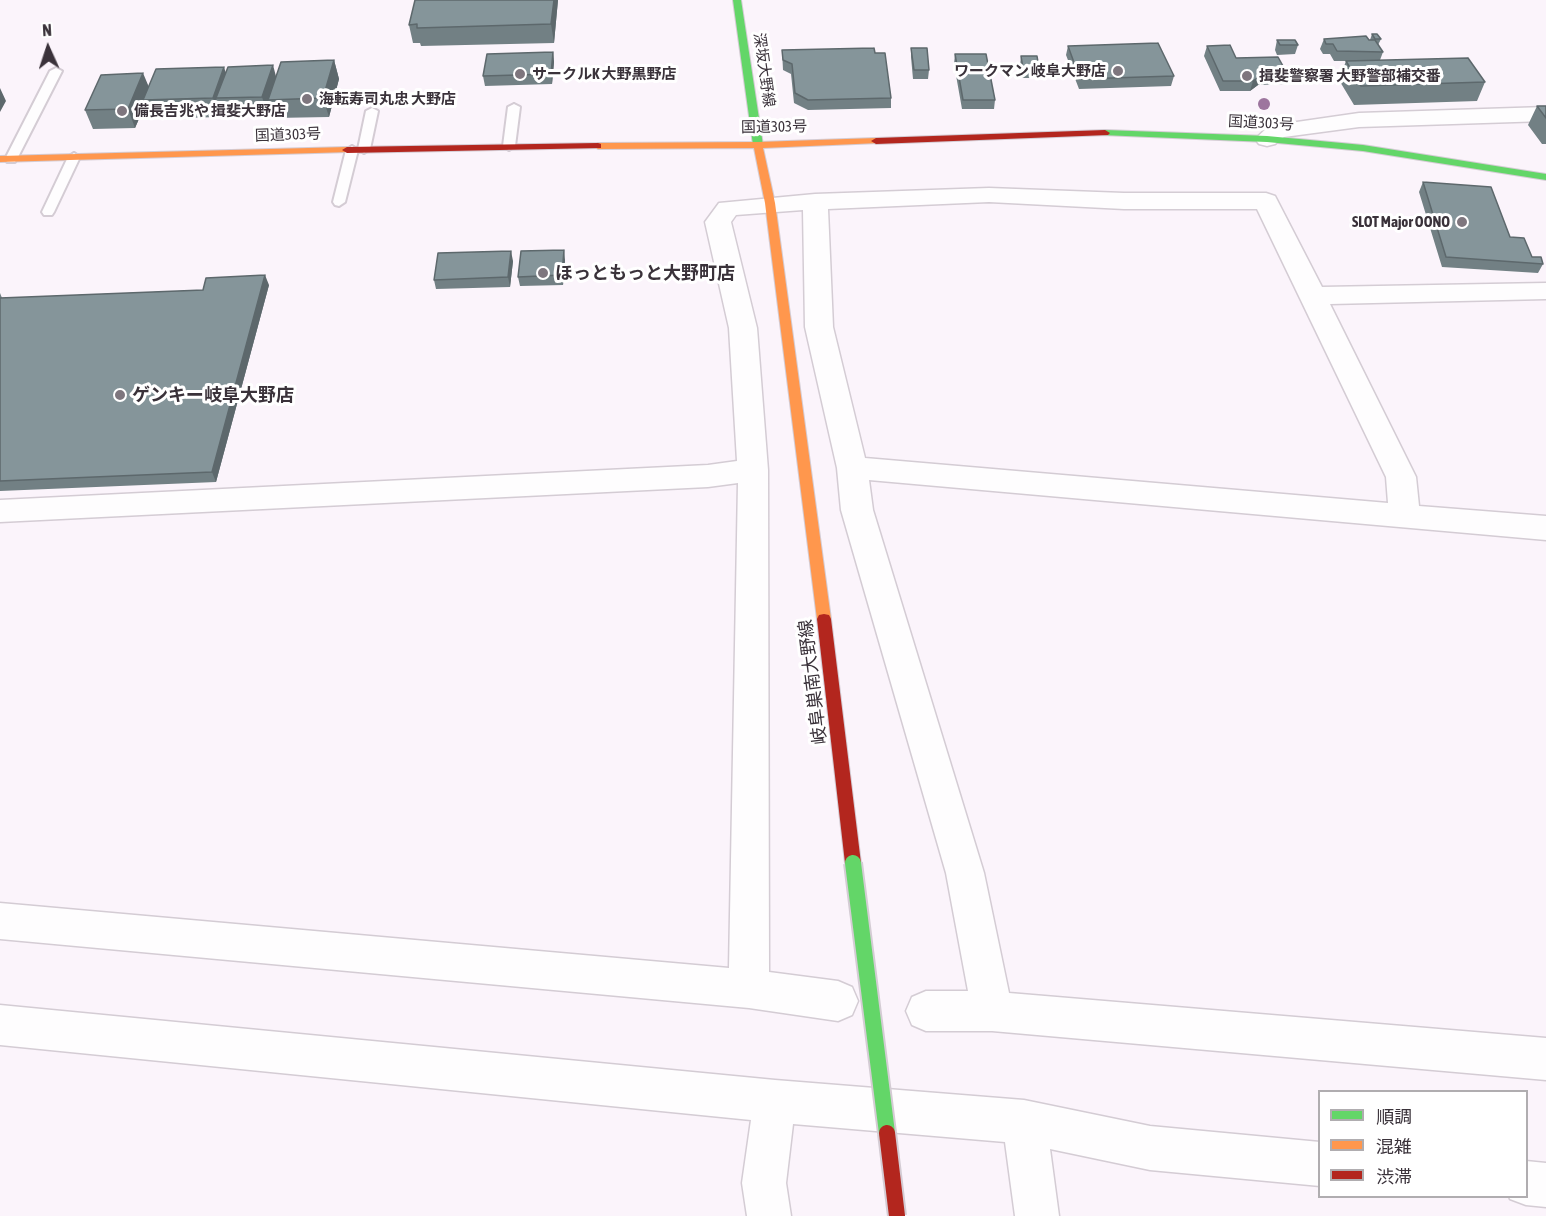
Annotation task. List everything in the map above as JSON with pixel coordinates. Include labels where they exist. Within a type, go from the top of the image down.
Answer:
[{"type":"main road","name":"深坂大野線","points":[[737,0],[758,145]]},
{"type":"main road","name":"国道303号","points":[[6,159],[509,146],[758,145],[1106,133],[1267,139],[1363,148],[1546,177]]},
{"type":"main road","name":"岐阜巣南大野線","points":[[758,145],[770,203],[811,514],[897,1216]]},
{"type":"street","points":[[1267,139],[1277,130],[1359,120],[1546,114]]},
{"type":"street","points":[[1396,152],[1391,143],[1391,136],[1399,128],[1459,116]]},
{"type":"street","points":[[1359,120],[1348,125],[1346,131],[1352,142],[1363,148]]},
{"type":"street","points":[[749,988],[753,470],[743,328],[718,222],[728,208],[770,203],[989,195],[1124,201],[1266,201],[1401,477],[1405,517]]},
{"type":"street","points":[[815,202],[819,327],[852,468],[857,510],[965,873],[992,1011]]},
{"type":"street","points":[[1313,296],[1546,291]]},
{"type":"street","points":[[852,468],[1546,528]]},
{"type":"street","points":[[0,511],[708,476],[753,470]]},
{"type":"street","points":[[0,921],[749,988],[837,1001]]},
{"type":"street","points":[[926,1011],[992,1011],[1546,1059]]},
{"type":"street","points":[[0,1025],[775,1101],[1024,1122],[1150,1148],[1318,1164]]},
{"type":"street","points":[[769,1216],[764,1183],[775,1101]]},
{"type":"street","points":[[1024,1122],[1037,1216]]},
{"type":"street","points":[[1528,1183],[1546,1185]]},
{"type":"lane","points":[[6,159],[56,71]]},
{"type":"lane","points":[[509,146],[514,107]]},
{"type":"lane","points":[[339,202],[372,111]]},
{"type":"lane","points":[[48,212],[74,157]]},
{"type":"building","points":[[415,0],[554,0],[551,24],[417,28],[417,24],[409,25]]},
{"type":"building","points":[[1372,34],[1377,34],[1381,39],[1375,39]]},
{"type":"building","points":[[1366,36],[1369,40],[1375,40],[1383,52],[1337,51],[1333,44],[1326,44],[1324,39]]},
{"type":"building","points":[[1277,40],[1295,40],[1298,45],[1280,45]]},
{"type":"building","name":"ワークマン 岐阜大野店","points":[[1158,43],[1174,76],[1080,79],[1068,46]]},
{"type":"building","points":[[1230,45],[1236,58],[1278,57],[1288,75],[1261,76],[1253,81],[1223,81],[1207,46]]},
{"type":"building","points":[[874,48],[875,53],[885,53],[891,98],[808,100],[795,93],[792,64],[783,60],[782,50]]},
{"type":"building","points":[[911,48],[927,48],[929,70],[914,70]]},
{"type":"building","points":[[553,52],[551,74],[483,76],[487,54]]},
{"type":"building","points":[[955,54],[986,54],[995,100],[963,100]]},
{"type":"building","points":[[1021,56],[1037,56],[1039,68],[1023,68]]},
{"type":"building","points":[[1468,58],[1485,82],[1361,86],[1346,61]]},
{"type":"building","points":[[334,60],[323,98],[268,100],[281,62]]},
{"type":"building","points":[[273,65],[262,97],[216,98],[228,67]]},
{"type":"building","points":[[224,67],[213,98],[143,100],[156,69]]},
{"type":"building","points":[[143,73],[128,109],[85,110],[101,75]]},
{"type":"building","points":[[1537,106],[1546,106],[1546,118]]},
{"type":"building","name":"SLOT Major OONO","points":[[1423,182],[1491,187],[1510,237],[1524,238],[1532,257],[1541,257],[1543,264],[1446,257]]},
{"type":"building","points":[[564,250],[562,275],[518,277],[521,251]]},
{"type":"building","points":[[511,251],[508,277],[434,280],[438,253]]},
{"type":"building","name":"ゲンキー岐阜大野店","points":[[265,275],[212,472],[0,481],[0,298],[203,290],[206,278]]},
{"type":"traffic: fast","points":[[737,0],[758,145]]},
{"type":"traffic: fast","points":[[1105,133],[1267,139],[1363,148],[1546,177]]},
{"type":"traffic: fast","points":[[853,863],[887,1133]]},
{"type":"traffic: slow","points":[[598,146],[758,145],[876,141]]},
{"type":"traffic: slow","points":[[758,145],[770,203],[824,619]]},
{"type":"traffic: slow","points":[[0,159],[347,150]]},
{"type":"traffic: jam","points":[[876,141],[1105,133]]},
{"type":"traffic: jam","points":[[347,150],[598,146]]},
{"type":"traffic: jam","points":[[824,619],[853,863]]},
{"type":"traffic: jam","points":[[887,1133],[897,1216]]},
{"type":"place","name":"ワークマン 岐阜大野店","points":[[1118,71]]},
{"type":"place","name":"サークルK 大野黒野店","points":[[520,74]]},
{"type":"place","name":"揖斐警察署 大野警部補交番","points":[[1247,76]]},
{"type":"place","name":"海転寿司丸忠 大野店","points":[[307,99]]},
{"type":"place","name":"備長吉兆や 揖斐大野店","points":[[122,111]]},
{"type":"place","name":"SLOT Major OONO","points":[[1462,222]]},
{"type":"place","name":"ほっともっと大野町店","points":[[543,273]]},
{"type":"place","name":"ゲンキー岐阜大野店","points":[[120,395]]}]
